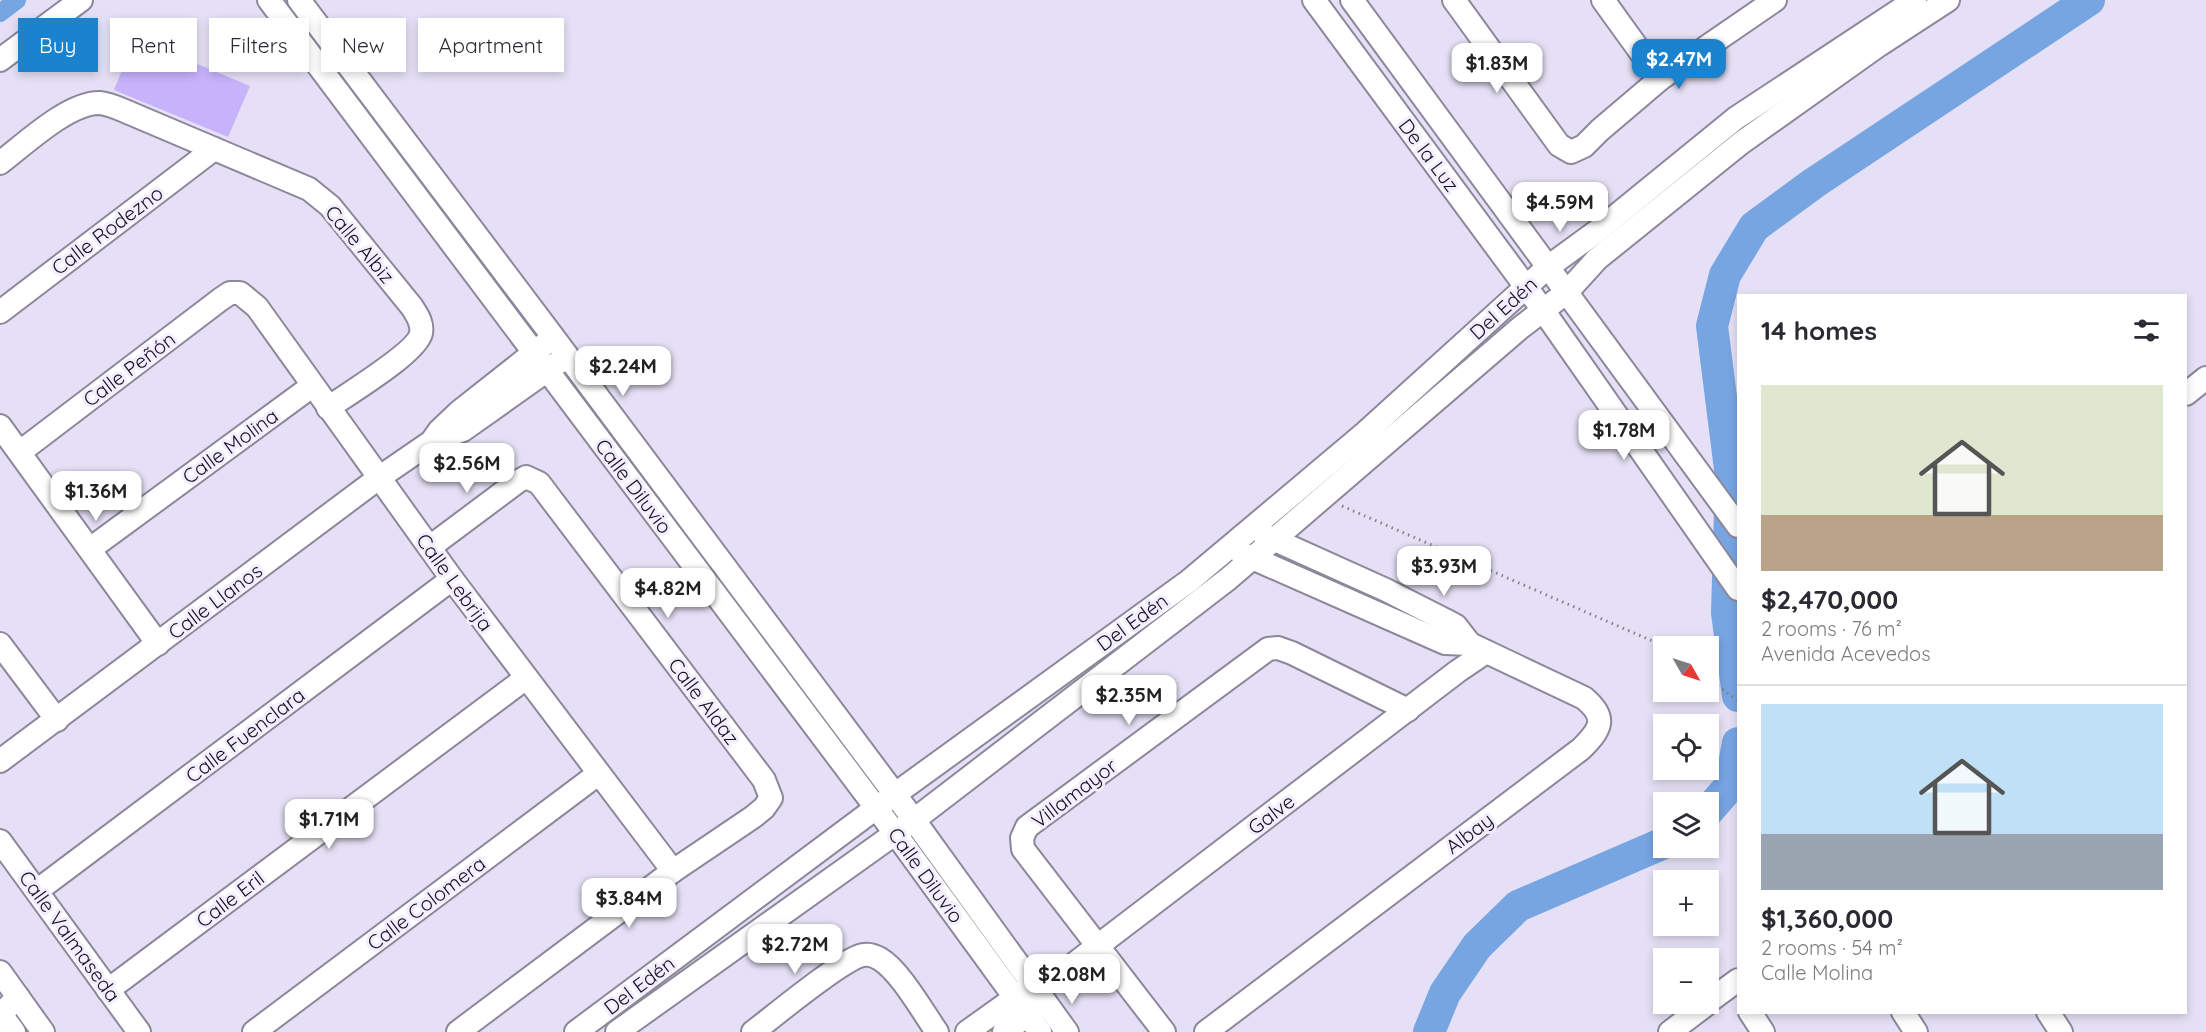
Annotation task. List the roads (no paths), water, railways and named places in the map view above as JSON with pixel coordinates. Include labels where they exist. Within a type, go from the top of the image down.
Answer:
[{"type":"street","points":[[0,60],[81,0]]},
{"type":"street","name":"Calle Diluvio","points":[[269,0],[540,361],[905,826],[1032,1006],[1067,1032]]},
{"type":"street","points":[[298,0],[568,357],[885,802]]},
{"type":"street","name":"De la Luz","points":[[1314,0],[1526,286],[1737,588]]},
{"type":"street","name":"De la Luz","points":[[1352,0],[1737,522]]},
{"type":"street","points":[[1454,0],[1559,145],[1571,152],[1584,146],[1660,79],[1762,3]]},
{"type":"street","points":[[1603,0],[1660,79]]},
{"type":"street","name":"Del Edén","points":[[576,1032],[885,802],[1179,588],[1365,433],[1548,267],[1596,232],[1736,118],[1915,0]]},
{"type":"street","name":"Del Edén","points":[[617,1032],[905,826],[1228,579],[1567,292],[1597,259],[1741,143],[1879,45],[1948,0]]},
{"type":"street","name":"Calle Albiz","points":[[0,164],[64,115],[87,104],[102,103],[309,189],[320,196],[418,316],[422,333],[411,350],[328,408]]},
{"type":"street","name":"Calle Rodezno","points":[[0,312],[214,149]]},
{"type":"street","name":"Calle Peñón","points":[[20,452],[220,299],[230,293],[240,293]]},
{"type":"street","name":"Calle Lebrija","points":[[240,293],[257,307],[452,579],[673,871]]},
{"type":"street","points":[[540,361],[554,338]]},
{"type":"street","points":[[540,361],[568,357]]},
{"type":"street","name":"Calle Llanos","points":[[0,761],[380,477],[431,442],[463,430],[540,361]]},
{"type":"street","points":[[2187,393],[2206,378]]},
{"type":"street","name":"Calle Molina","points":[[90,549],[312,386]]},
{"type":"street","points":[[0,426],[158,644]]},
{"type":"street","name":"Calle Aldaz","points":[[430,547],[517,482],[526,477],[539,483],[764,780],[771,798],[764,808],[673,871]]},
{"type":"street","name":"Albay","points":[[1251,529],[1386,590],[1445,620],[1456,626],[1478,648]]},
{"type":"street","name":"Albay","points":[[1206,1032],[1581,748],[1600,726],[1600,718],[1594,706],[1584,698],[1478,648],[1445,643],[1228,548]]},
{"type":"street","name":"Calle Fuenclara","points":[[38,890],[452,579]]},
{"type":"street","points":[[0,644],[57,720]]},
{"type":"street","name":"Villamayor","points":[[1102,951],[1023,849],[1022,838],[1027,827],[1268,649],[1278,648],[1292,653],[1408,710]]},
{"type":"street","name":"Galve","points":[[1058,977],[1102,951],[1408,710],[1478,648]]},
{"type":"street","name":"Calle Eril","points":[[108,990],[526,678]]},
{"type":"street","name":"Calle Colomera","points":[[254,1032],[598,774]]},
{"type":"street","name":"Calle Valmaseda","points":[[0,841],[38,890],[139,1032]]},
{"type":"street","points":[[458,1032],[673,871]]},
{"type":"street","points":[[1102,951],[1164,1032]]},
{"type":"street","points":[[753,1032],[835,971],[861,955],[878,957],[894,970],[937,1032]]},
{"type":"street","points":[[1,976],[43,1032]]},
{"type":"street","points":[[1719,997],[1736,987]]},
{"type":"street","points":[[4,1018],[18,998]]},
{"type":"street","points":[[967,1032],[1032,1006]]},
{"type":"street","points":[[1004,1032],[1032,1006]]},
{"type":"street","points":[[1670,1032],[1694,1014]]},
{"type":"street","points":[[1751,1014],[1763,1032]]},
{"type":"street","points":[[1904,1014],[1916,1032]]},
{"type":"street","points":[[2049,1014],[2061,1032]]},
{"type":"waterway","points":[[0,13],[17,0]]},
{"type":"waterway","points":[[1737,688],[1727,613],[1731,477],[1712,326],[1725,275],[1754,227],[1814,183],[2089,0]]},
{"type":"waterway","points":[[1719,798],[1730,786],[1737,748]]},
{"type":"waterway","points":[[1429,1032],[1445,993],[1477,946],[1518,906],[1653,848]]}]
